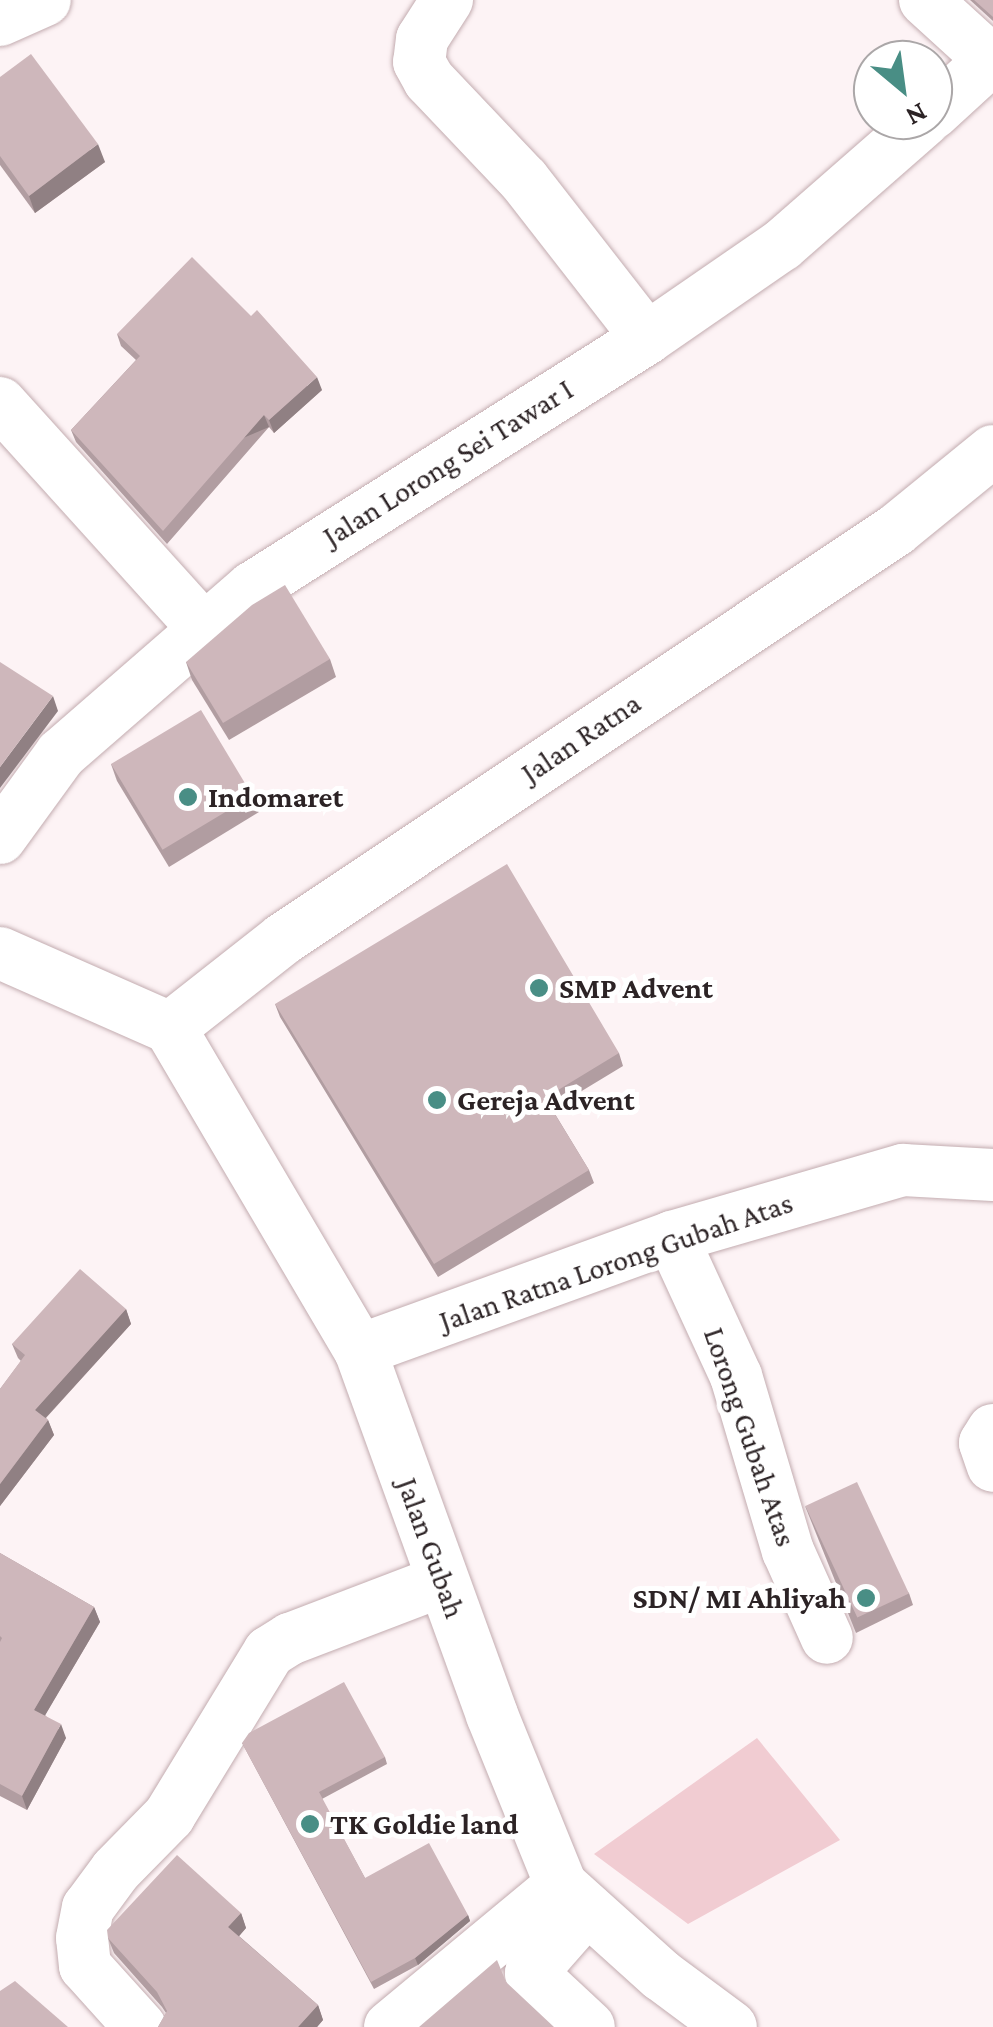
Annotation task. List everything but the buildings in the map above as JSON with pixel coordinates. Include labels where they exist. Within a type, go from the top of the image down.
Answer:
[{"type":"street","points":[[0,20],[44,0]]},
{"type":"street","points":[[447,0],[422,39],[419,62],[429,80],[524,180],[647,338]]},
{"type":"street","points":[[925,0],[992,59],[953,95]]},
{"type":"street","name":"Jalan Lorong Sei Tawar I","points":[[0,838],[62,754],[204,629],[285,566],[647,338],[782,246],[902,140]]},
{"type":"street","points":[[0,403],[204,629]]},
{"type":"street","name":"Jalan Ratna","points":[[170,1028],[283,939],[896,530],[993,451]]},
{"type":"street","points":[[0,954],[170,1028]]},
{"type":"street","name":"Jalan Gubah","points":[[170,1028],[360,1350],[442,1581],[574,1897],[660,1976],[731,2027]]},
{"type":"street","name":"Jalan Ratna Lorong Gubah Atas","points":[[360,1350],[672,1236],[903,1170],[993,1175]]},
{"type":"street","name":"Lorong Gubah Atas","points":[[672,1236],[736,1376],[788,1551],[827,1638]]},
{"type":"street","points":[[993,1430],[985,1443],[993,1466]]},
{"type":"street","points":[[140,2027],[85,1966],[82,1938],[88,1908],[116,1870],[170,1816],[268,1652],[290,1639],[442,1581]]},
{"type":"street","points":[[390,2027],[574,1897]]},
{"type":"street","points":[[574,1897],[531,1973],[589,2027]]},
{"type":"shaded area","points":[[757,1738],[840,1840],[688,1924],[594,1854]]},
{"type":"place","name":"Indomaret","points":[[188,797]]},
{"type":"place","name":"SMP Advent","points":[[539,988]]},
{"type":"place","name":"Gereja Advent","points":[[437,1100]]},
{"type":"place","name":"SDN/ MI Ahliyah","points":[[866,1598]]},
{"type":"place","name":"TK Goldie land","points":[[310,1824]]}]
